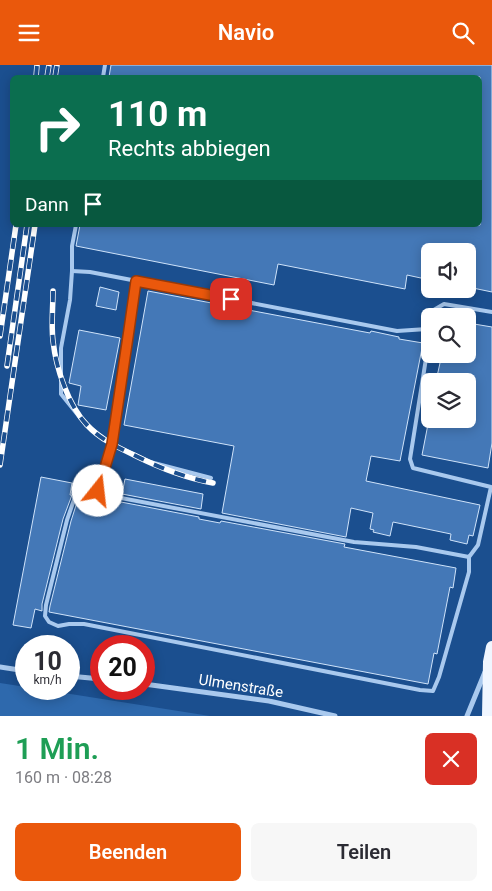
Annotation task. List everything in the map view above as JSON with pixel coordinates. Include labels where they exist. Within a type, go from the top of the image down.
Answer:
[{"type":"main road","points":[[488,716],[489,662],[492,647]]},
{"type":"street","points":[[467,716],[489,662]]},
{"type":"street","points":[[0,667],[15,669]]},
{"type":"street","name":"Ulmenstraße","points":[[155,685],[269,701],[334,716]]},
{"type":"lane","points":[[76,227],[72,246],[70,300],[61,348],[61,394],[86,425],[112,444],[150,462],[211,478]]},
{"type":"lane","points":[[72,271],[90,272],[397,331],[421,329]]},
{"type":"lane","points":[[98,491],[112,444],[136,281]]},
{"type":"lane","points":[[437,308],[444,304],[471,308]]},
{"type":"lane","points":[[476,309],[492,311]]},
{"type":"lane","points":[[425,363],[410,459],[413,468],[491,487],[478,545],[468,557],[469,572],[439,677],[433,691],[84,624],[58,626],[49,622],[45,617],[46,605],[67,520],[76,494],[82,488],[121,498],[354,542],[416,547],[468,557]]},
{"type":"shaded area","points":[[0,683],[15,685],[15,700],[80,700],[80,695],[90,697],[90,700],[109,700],[210,716],[0,716]]},
{"type":"building","points":[[111,65],[492,65],[492,292],[476,289],[476,243],[421,243],[421,278],[407,275],[405,289],[278,264],[274,285],[76,246],[80,227],[482,227],[482,75],[109,75]]},
{"type":"building","points":[[100,287],[119,292],[116,310],[96,306]]},
{"type":"building","points":[[148,291],[370,333],[371,331],[421,343],[421,353],[400,461],[371,456],[366,481],[480,505],[473,536],[469,535],[467,544],[450,540],[451,534],[393,522],[390,536],[373,532],[374,530],[370,529],[373,513],[351,508],[346,537],[222,513],[234,446],[124,425]]},
{"type":"building","points":[[476,324],[492,327],[492,443],[488,468],[422,455],[427,428],[476,428],[476,373],[438,373],[440,363],[476,363]]},
{"type":"building","points":[[79,330],[120,338],[106,410],[78,405],[81,386],[69,383]]},
{"type":"building","points":[[41,477],[72,483],[70,495],[72,495],[63,519],[42,604],[42,611],[35,609],[31,628],[13,625]]},
{"type":"building","points":[[125,479],[203,494],[201,509],[122,494]]},
{"type":"building","points":[[79,496],[120,504],[121,502],[199,517],[199,519],[220,523],[221,521],[345,544],[344,547],[456,568],[453,588],[450,587],[437,654],[434,653],[428,684],[49,612]]},
{"type":"railway","points":[[36,75],[37,65]]},
{"type":"railway","points":[[47,75],[49,65]]},
{"type":"railway","points":[[55,75],[57,65]]},
{"type":"railway","points":[[0,336],[16,227]]},
{"type":"railway","points":[[7,366],[27,227]]},
{"type":"railway","points":[[0,465],[35,227]]},
{"type":"railway","points":[[53,291],[52,335],[57,363],[64,386],[80,417],[97,434],[121,449],[163,468],[213,483]]},
{"type":"route","points":[[98,491],[112,444],[136,281],[231,299]]}]
